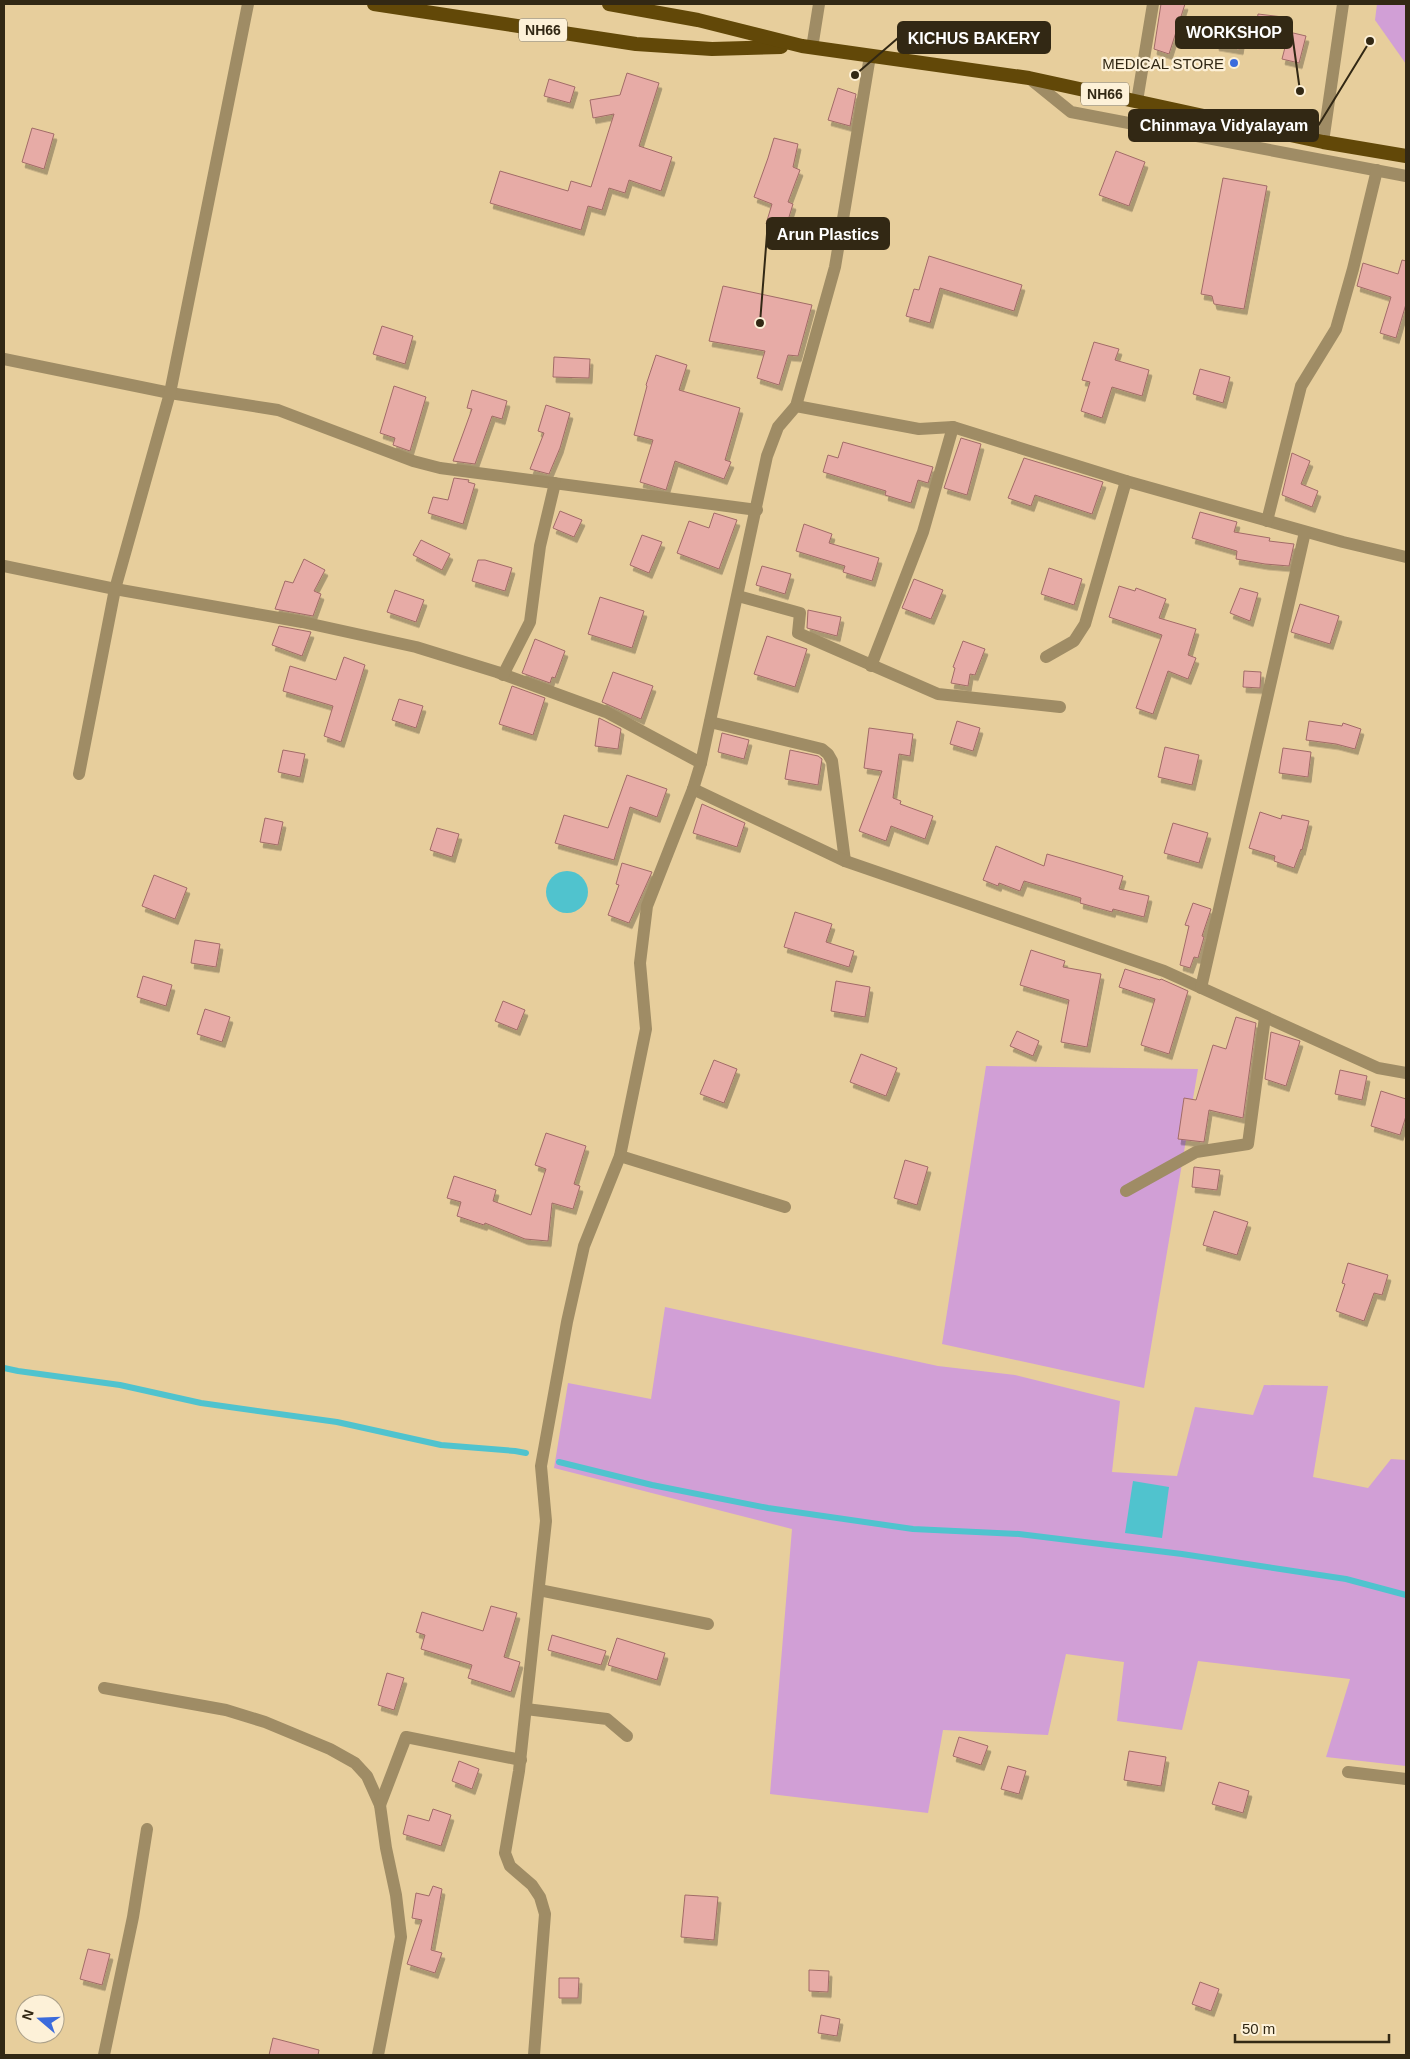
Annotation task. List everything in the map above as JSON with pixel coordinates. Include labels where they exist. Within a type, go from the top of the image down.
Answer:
[{"type":"highway","name":"NH66","points":[[374,4],[636,44],[712,49],[807,47]]},
{"type":"highway","name":"NH66","points":[[609,4],[698,20],[807,47],[1029,78],[1323,142],[1406,156]]},
{"type":"street","points":[[79,774],[115,590],[170,393],[248,4]]},
{"type":"street","points":[[807,47],[819,4]]},
{"type":"street","points":[[1137,100],[1153,4]]},
{"type":"street","points":[[1323,142],[1343,4]]},
{"type":"street","points":[[534,2055],[545,1914],[540,1898],[532,1885],[510,1866],[506,1853],[521,1760],[546,1522],[540,1466],[567,1322],[584,1246],[620,1156],[646,1029],[640,963],[647,906],[693,790],[701,763],[757,510],[767,456],[778,427],[796,406],[835,266],[870,56]]},
{"type":"street","points":[[1029,78],[1071,112],[1406,176]]},
{"type":"street","points":[[1267,521],[1301,386],[1336,329],[1377,170]]},
{"type":"street","points":[[4,359],[170,393],[278,410],[413,461],[440,468],[757,510]]},
{"type":"street","points":[[796,406],[919,429],[953,427],[1126,481],[1305,532],[1406,556]]},
{"type":"street","points":[[871,666],[923,532],[953,427]]},
{"type":"street","points":[[1046,657],[1074,641],[1085,624],[1126,481]]},
{"type":"street","points":[[503,675],[530,622],[540,546],[555,483]]},
{"type":"street","points":[[1201,988],[1305,532]]},
{"type":"street","points":[[4,566],[115,590],[302,622],[416,647],[503,675],[606,712],[701,763]]},
{"type":"street","points":[[738,596],[800,613],[798,633],[938,694],[1060,707]]},
{"type":"street","points":[[710,722],[822,749],[828,754],[832,761],[846,861]]},
{"type":"street","points":[[693,790],[846,861],[1164,971],[1378,1068],[1406,1073]]},
{"type":"street","points":[[1126,1191],[1196,1152],[1248,1144],[1265,1017]]},
{"type":"street","points":[[620,1156],[785,1207]]},
{"type":"street","points":[[539,1590],[708,1624]]},
{"type":"street","points":[[104,1688],[226,1710],[265,1722],[330,1749],[355,1763],[367,1776],[380,1805],[386,1848],[396,1895],[401,1937],[378,2055]]},
{"type":"street","points":[[526,1709],[608,1719],[627,1736]]},
{"type":"street","points":[[380,1805],[406,1737],[521,1760]]},
{"type":"street","points":[[1348,1772],[1406,1779]]},
{"type":"street","points":[[104,2055],[133,1917],[147,1829]]},
{"type":"shaded area","points":[[1377,4],[1406,4],[1406,64],[1375,20]]},
{"type":"shaded area","points":[[986,1066],[1198,1069],[1144,1388],[942,1344]]},
{"type":"shaded area","points":[[665,1307],[938,1366],[1015,1375],[1120,1401],[1112,1472],[1177,1476],[1195,1407],[1253,1415],[1264,1385],[1328,1386],[1313,1477],[1368,1488],[1391,1459],[1406,1460],[1406,1766],[1326,1757],[1350,1679],[1198,1661],[1182,1730],[1117,1721],[1124,1662],[1066,1654],[1048,1735],[943,1730],[928,1813],[770,1794],[792,1529],[554,1468],[568,1383],[651,1399]]},
{"type":"water","points":[[567,871],[582,877],[588,892],[582,907],[567,913],[552,907],[546,892],[552,877]]},
{"type":"water","points":[[1133,1481],[1169,1487],[1162,1538],[1125,1533]]},
{"type":"building","points":[[1161,4],[1185,4],[1169,54],[1154,49]]},
{"type":"building","points":[[1258,14],[1283,17],[1281,34],[1256,31]]},
{"type":"building","points":[[1220,21],[1244,25],[1240,49],[1216,45]]},
{"type":"building","points":[[1289,32],[1306,36],[1299,63],[1282,59]]},
{"type":"building","points":[[627,73],[659,83],[639,146],[672,157],[661,191],[629,180],[625,193],[609,188],[602,210],[588,206],[581,230],[490,203],[500,171],[568,191],[571,181],[591,187],[614,114],[593,118],[590,100],[620,95]]},
{"type":"building","points":[[549,79],[575,87],[570,103],[544,96]]},
{"type":"building","points":[[838,88],[856,94],[850,126],[828,120]]},
{"type":"building","points":[[32,128],[54,134],[44,169],[22,162]]},
{"type":"building","points":[[774,138],[798,144],[793,167],[800,170],[788,202],[793,204],[785,230],[766,224],[772,204],[754,197]]},
{"type":"building","points":[[1116,151],[1145,162],[1129,206],[1099,195]]},
{"type":"building","points":[[1223,178],[1267,186],[1244,309],[1214,304],[1212,296],[1201,294]]},
{"type":"building","points":[[929,256],[1022,285],[1014,311],[940,288],[930,323],[906,316],[914,289],[919,290]]},
{"type":"building","points":[[1402,260],[1406,261],[1406,304],[1396,338],[1380,333],[1391,297],[1357,286],[1363,263],[1398,274]]},
{"type":"building","points":[[723,286],[812,305],[798,356],[788,355],[779,385],[757,378],[765,351],[709,341]]},
{"type":"building","points":[[382,326],[413,336],[405,364],[373,354]]},
{"type":"building","points":[[1094,342],[1119,349],[1115,360],[1149,370],[1142,396],[1112,387],[1102,418],[1081,411],[1090,382],[1082,380]]},
{"type":"building","points":[[656,355],[687,365],[679,390],[740,408],[725,460],[731,462],[724,479],[675,461],[666,490],[640,482],[653,440],[634,435],[646,385]]},
{"type":"building","points":[[554,357],[590,359],[589,378],[553,377]]},
{"type":"building","points":[[1200,369],[1230,377],[1223,403],[1193,394]]},
{"type":"building","points":[[394,386],[426,397],[410,451],[393,445],[395,438],[380,433]]},
{"type":"building","points":[[472,390],[507,401],[502,419],[492,416],[475,464],[453,461],[472,409],[467,408]]},
{"type":"building","points":[[546,405],[570,413],[560,448],[549,474],[530,469],[544,433],[538,431]]},
{"type":"building","points":[[961,438],[981,444],[967,495],[944,488]]},
{"type":"building","points":[[843,442],[933,467],[928,483],[918,480],[911,503],[885,495],[886,491],[823,472],[828,455],[838,458]]},
{"type":"building","points":[[1292,453],[1310,461],[1301,484],[1318,491],[1312,507],[1282,495]]},
{"type":"building","points":[[1024,458],[1103,482],[1092,514],[1035,495],[1031,506],[1008,498]]},
{"type":"building","points":[[454,478],[469,480],[468,482],[475,484],[463,524],[428,513],[433,497],[448,500]]},
{"type":"building","points":[[560,511],[582,520],[574,537],[553,528]]},
{"type":"building","points":[[1200,512],[1237,522],[1234,532],[1270,538],[1269,541],[1294,544],[1289,566],[1236,559],[1237,551],[1192,538]]},
{"type":"building","points":[[714,513],[737,520],[719,569],[677,553],[689,521],[709,528]]},
{"type":"building","points":[[804,524],[832,534],[829,543],[879,558],[872,581],[843,572],[845,566],[796,551]]},
{"type":"building","points":[[642,535],[662,542],[649,573],[630,565]]},
{"type":"building","points":[[421,540],[450,554],[442,570],[413,555]]},
{"type":"building","points":[[304,559],[325,570],[314,591],[321,594],[313,616],[275,609],[285,581],[293,583]]},
{"type":"building","points":[[478,560],[485,560],[512,568],[505,591],[472,581]]},
{"type":"building","points":[[762,566],[791,574],[785,594],[756,585]]},
{"type":"building","points":[[1049,568],[1082,579],[1074,605],[1041,594]]},
{"type":"building","points":[[914,579],[943,590],[931,619],[902,608]]},
{"type":"building","points":[[1119,586],[1135,591],[1136,588],[1166,599],[1159,618],[1196,629],[1188,655],[1196,658],[1188,679],[1168,671],[1153,714],[1136,708],[1162,635],[1109,617]]},
{"type":"building","points":[[1240,588],[1258,593],[1250,621],[1230,613]]},
{"type":"building","points":[[395,590],[424,600],[416,622],[387,612]]},
{"type":"building","points":[[600,597],[644,611],[632,648],[588,634]]},
{"type":"building","points":[[1300,604],[1339,616],[1330,644],[1291,632]]},
{"type":"building","points":[[808,610],[841,617],[837,636],[807,628]]},
{"type":"building","points":[[279,626],[311,632],[302,656],[272,645]]},
{"type":"building","points":[[767,636],[807,649],[795,687],[754,674]]},
{"type":"building","points":[[535,639],[565,651],[555,678],[552,677],[550,683],[522,673]]},
{"type":"building","points":[[963,641],[985,649],[975,675],[970,674],[968,686],[951,683],[955,668],[953,667]]},
{"type":"building","points":[[344,657],[365,665],[341,742],[324,736],[333,706],[283,691],[290,666],[336,680]]},
{"type":"building","points":[[1244,671],[1261,672],[1260,688],[1243,687]]},
{"type":"building","points":[[613,672],[653,686],[641,719],[602,702]]},
{"type":"building","points":[[512,686],[545,698],[533,735],[499,724]]},
{"type":"building","points":[[399,699],[423,706],[416,728],[392,720]]},
{"type":"building","points":[[599,718],[621,729],[618,749],[595,746]]},
{"type":"building","points":[[957,721],[980,728],[973,751],[950,744]]},
{"type":"building","points":[[1309,721],[1342,726],[1343,723],[1361,729],[1355,749],[1306,740]]},
{"type":"building","points":[[869,728],[913,734],[910,756],[899,754],[893,798],[901,801],[900,804],[933,816],[925,839],[891,826],[886,841],[859,831],[882,771],[864,768]]},
{"type":"building","points":[[722,733],[749,740],[744,759],[718,752]]},
{"type":"building","points":[[1165,747],[1199,755],[1192,785],[1158,777]]},
{"type":"building","points":[[1283,748],[1311,752],[1308,777],[1279,773]]},
{"type":"building","points":[[283,750],[305,754],[300,777],[278,772]]},
{"type":"building","points":[[790,750],[818,756],[822,759],[818,785],[785,779]]},
{"type":"building","points":[[627,775],[667,789],[657,817],[630,807],[614,860],[555,843],[564,815],[608,828]]},
{"type":"building","points":[[702,804],[745,823],[737,847],[693,833]]},
{"type":"building","points":[[1260,812],[1281,819],[1282,815],[1309,821],[1302,850],[1294,868],[1274,861],[1275,856],[1249,848]]},
{"type":"building","points":[[265,818],[283,822],[278,845],[260,842]]},
{"type":"building","points":[[1173,823],[1208,833],[1199,863],[1164,853]]},
{"type":"building","points":[[437,828],[459,834],[452,857],[430,850]]},
{"type":"building","points":[[996,846],[1044,866],[1047,854],[1123,876],[1119,889],[1149,896],[1144,917],[1113,909],[1112,912],[1080,903],[1081,898],[1024,881],[1020,891],[999,883],[998,886],[983,880]]},
{"type":"building","points":[[622,863],[652,872],[629,923],[608,915],[619,885],[616,884]]},
{"type":"building","points":[[154,875],[187,888],[175,919],[142,906]]},
{"type":"building","points":[[1193,903],[1211,909],[1202,936],[1204,937],[1198,958],[1194,957],[1190,968],[1180,965],[1189,926],[1185,925]]},
{"type":"building","points":[[795,912],[832,924],[826,942],[854,951],[849,967],[784,947]]},
{"type":"building","points":[[195,940],[220,944],[216,967],[191,963]]},
{"type":"building","points":[[1031,950],[1065,961],[1063,967],[1101,974],[1087,1047],[1061,1042],[1069,1000],[1020,985]]},
{"type":"building","points":[[1125,969],[1161,979],[1188,991],[1169,1054],[1141,1045],[1155,999],[1119,987]]},
{"type":"building","points":[[143,976],[172,985],[166,1006],[137,997]]},
{"type":"building","points":[[836,981],[870,987],[865,1017],[831,1011]]},
{"type":"building","points":[[503,1001],[525,1010],[517,1030],[495,1021]]},
{"type":"building","points":[[205,1009],[230,1017],[222,1042],[197,1034]]},
{"type":"building","points":[[1236,1017],[1256,1023],[1243,1118],[1209,1110],[1204,1142],[1178,1139],[1184,1098],[1196,1100],[1213,1045],[1226,1049]]},
{"type":"building","points":[[1017,1031],[1039,1041],[1033,1056],[1010,1046]]},
{"type":"building","points":[[1271,1032],[1300,1041],[1286,1086],[1265,1079]]},
{"type":"building","points":[[861,1054],[897,1068],[886,1096],[850,1082]]},
{"type":"building","points":[[714,1060],[737,1069],[724,1103],[700,1094]]},
{"type":"building","points":[[1340,1070],[1367,1076],[1362,1100],[1335,1094]]},
{"type":"building","points":[[1381,1091],[1406,1099],[1406,1116],[1400,1135],[1371,1126]]},
{"type":"building","points":[[546,1133],[586,1146],[574,1184],[580,1186],[573,1209],[552,1203],[548,1241],[525,1239],[485,1223],[484,1225],[457,1216],[461,1202],[447,1198],[454,1176],[496,1190],[493,1201],[531,1215],[546,1169],[535,1165]]},
{"type":"building","points":[[905,1160],[928,1167],[917,1205],[894,1198]]},
{"type":"building","points":[[1194,1167],[1220,1170],[1217,1190],[1192,1187]]},
{"type":"building","points":[[1214,1211],[1248,1222],[1237,1255],[1203,1245]]},
{"type":"building","points":[[1348,1263],[1388,1275],[1382,1295],[1374,1293],[1364,1321],[1336,1311],[1345,1284],[1342,1283]]},
{"type":"building","points":[[491,1606],[517,1613],[504,1657],[520,1662],[511,1692],[468,1678],[472,1665],[421,1649],[425,1635],[416,1632],[422,1612],[483,1631]]},
{"type":"building","points":[[552,1635],[606,1651],[601,1665],[548,1650]]},
{"type":"building","points":[[617,1638],[665,1653],[657,1680],[608,1665]]},
{"type":"building","points":[[387,1673],[404,1678],[394,1710],[378,1705]]},
{"type":"building","points":[[959,1737],[988,1746],[981,1765],[953,1756]]},
{"type":"building","points":[[1129,1751],[1166,1757],[1161,1786],[1124,1780]]},
{"type":"building","points":[[459,1761],[479,1769],[472,1789],[452,1781]]},
{"type":"building","points":[[1008,1766],[1026,1771],[1019,1794],[1001,1789]]},
{"type":"building","points":[[1219,1782],[1249,1791],[1243,1813],[1212,1804]]},
{"type":"building","points":[[433,1809],[451,1815],[441,1846],[403,1834],[408,1815],[429,1821]]},
{"type":"building","points":[[433,1886],[442,1889],[431,1950],[442,1953],[435,1973],[407,1964],[422,1920],[412,1918],[416,1893],[429,1896]]},
{"type":"building","points":[[685,1895],[718,1897],[714,1940],[681,1937]]},
{"type":"building","points":[[88,1949],[110,1954],[102,1985],[80,1979]]},
{"type":"building","points":[[809,1970],[829,1971],[828,1992],[809,1991]]},
{"type":"building","points":[[559,1978],[579,1978],[578,1998],[559,1998]]},
{"type":"building","points":[[1200,1982],[1219,1989],[1211,2011],[1192,2004]]},
{"type":"building","points":[[821,2015],[840,2019],[837,2036],[818,2033]]},
{"type":"building","points":[[273,2038],[319,2050],[318,2055],[269,2055]]},
{"type":"waterway","points":[[4,1368],[120,1385],[201,1403],[337,1422],[441,1445],[526,1453]]},
{"type":"waterway","points":[[559,1462],[652,1485],[768,1508],[913,1529],[1019,1534],[1182,1554],[1346,1579],[1406,1595]]},
{"type":"place","name":"Chinmaya Vidyalayam","points":[[1370,41]]},
{"type":"place","name":"MEDICAL STORE","points":[[1234,63]]},
{"type":"place","name":"KICHUS BAKERY","points":[[855,75]]},
{"type":"place","name":"WORKSHOP","points":[[1300,91]]},
{"type":"place","name":"Arun Plastics","points":[[760,323]]}]
